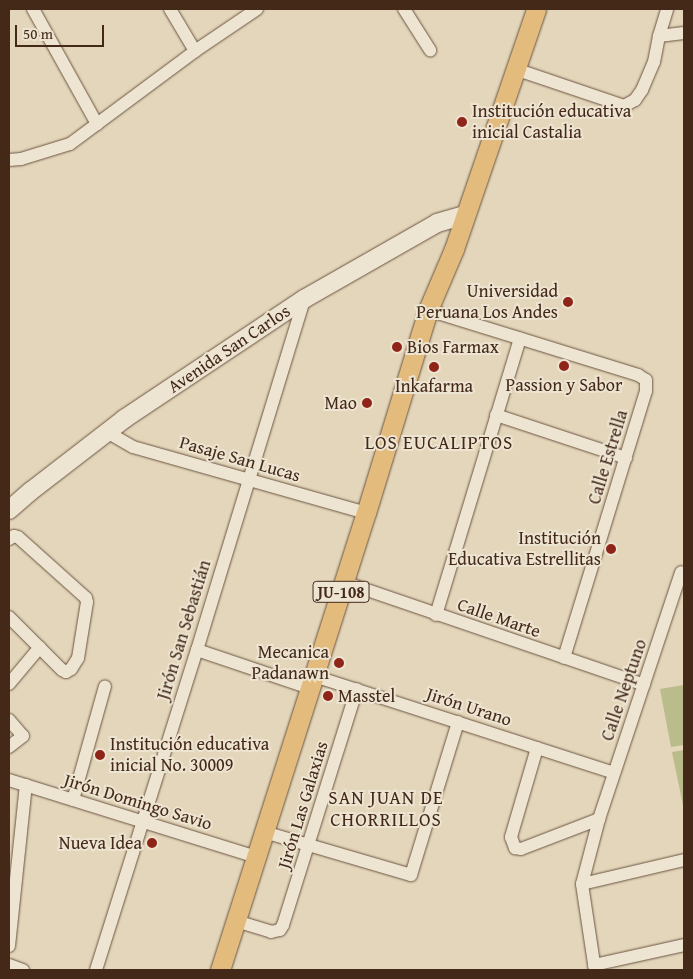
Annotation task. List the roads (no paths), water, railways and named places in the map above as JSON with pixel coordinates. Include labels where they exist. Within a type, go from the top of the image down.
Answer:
[{"type":"main road","points":[[465,215],[536,9]]},
{"type":"main road","name":"Avenida San Carlos","points":[[9,510],[107,432],[304,299],[437,223],[465,215]]},
{"type":"main road","name":"JU-108","points":[[220,970],[366,513],[428,310],[465,215]]},
{"type":"street","points":[[33,9],[97,124]]},
{"type":"street","points":[[170,9],[195,51]]},
{"type":"street","points":[[9,160],[21,159],[70,144],[195,51],[257,9]]},
{"type":"street","points":[[404,9],[430,50]]},
{"type":"street","points":[[515,70],[624,106],[635,100],[642,90],[654,62],[667,9]]},
{"type":"street","points":[[659,36],[684,33]]},
{"type":"street","name":"Jirón San Sebastián","points":[[96,970],[197,650],[304,299]]},
{"type":"street","points":[[428,310],[520,338],[436,615]]},
{"type":"street","name":"Calle Estrella","points":[[520,338],[638,375],[646,380],[646,391],[564,658]]},
{"type":"street","points":[[496,415],[626,458]]},
{"type":"street","name":"Pasaje San Lucas","points":[[107,432],[133,447],[366,513]]},
{"type":"street","points":[[9,539],[14,536],[18,537],[86,598],[87,602],[78,658],[71,669],[66,672],[62,670],[9,617]]},
{"type":"street","name":"Calle Neptuno","points":[[594,967],[581,893],[582,884],[599,819],[614,772],[682,572]]},
{"type":"street","name":"Calle Marte","points":[[344,582],[644,685]]},
{"type":"street","points":[[9,684],[40,647]]},
{"type":"street","name":"Jirón Urano","points":[[197,650],[312,682],[357,689],[614,772]]},
{"type":"street","points":[[73,800],[105,686]]},
{"type":"street","name":"Jirón Las Galaxias","points":[[236,921],[271,932],[280,930],[283,926],[357,689]]},
{"type":"street","points":[[9,720],[23,736],[9,747]]},
{"type":"street","points":[[264,832],[410,875],[458,722]]},
{"type":"street","points":[[537,748],[511,837],[515,848],[522,849],[599,819]]},
{"type":"street","name":"Jirón Domingo Savio","points":[[9,780],[256,857]]},
{"type":"street","points":[[9,946],[26,785]]},
{"type":"street","points":[[582,884],[684,860]]},
{"type":"street","points":[[594,967],[684,945]]},
{"type":"street","points":[[9,966],[24,970]]},
{"type":"place","name":"Institución educativa inicial Castalia","points":[[462,122]]},
{"type":"place","name":"Universidad Peruana Los Andes","points":[[568,302]]},
{"type":"place","name":"Bios Farmax","points":[[397,347]]},
{"type":"place","name":"Passion y Sabor","points":[[564,366]]},
{"type":"place","name":"Inkafarma","points":[[434,367]]},
{"type":"place","name":"Mao","points":[[367,403]]},
{"type":"place","name":"Institución Educativa Estrellitas","points":[[611,549]]},
{"type":"place","name":"Mecanica Padanawn","points":[[339,663]]},
{"type":"place","name":"Masstel","points":[[328,696]]},
{"type":"place","name":"Institución educativa inicial No. 30009","points":[[100,755]]},
{"type":"place","name":"Nueva Idea","points":[[152,843]]},
{"type":"district","name":"LOS EUCALIPTOS","points":[[439,443]]},
{"type":"district","name":"SAN JUAN DE CHORRILLOS","points":[[386,809]]}]
